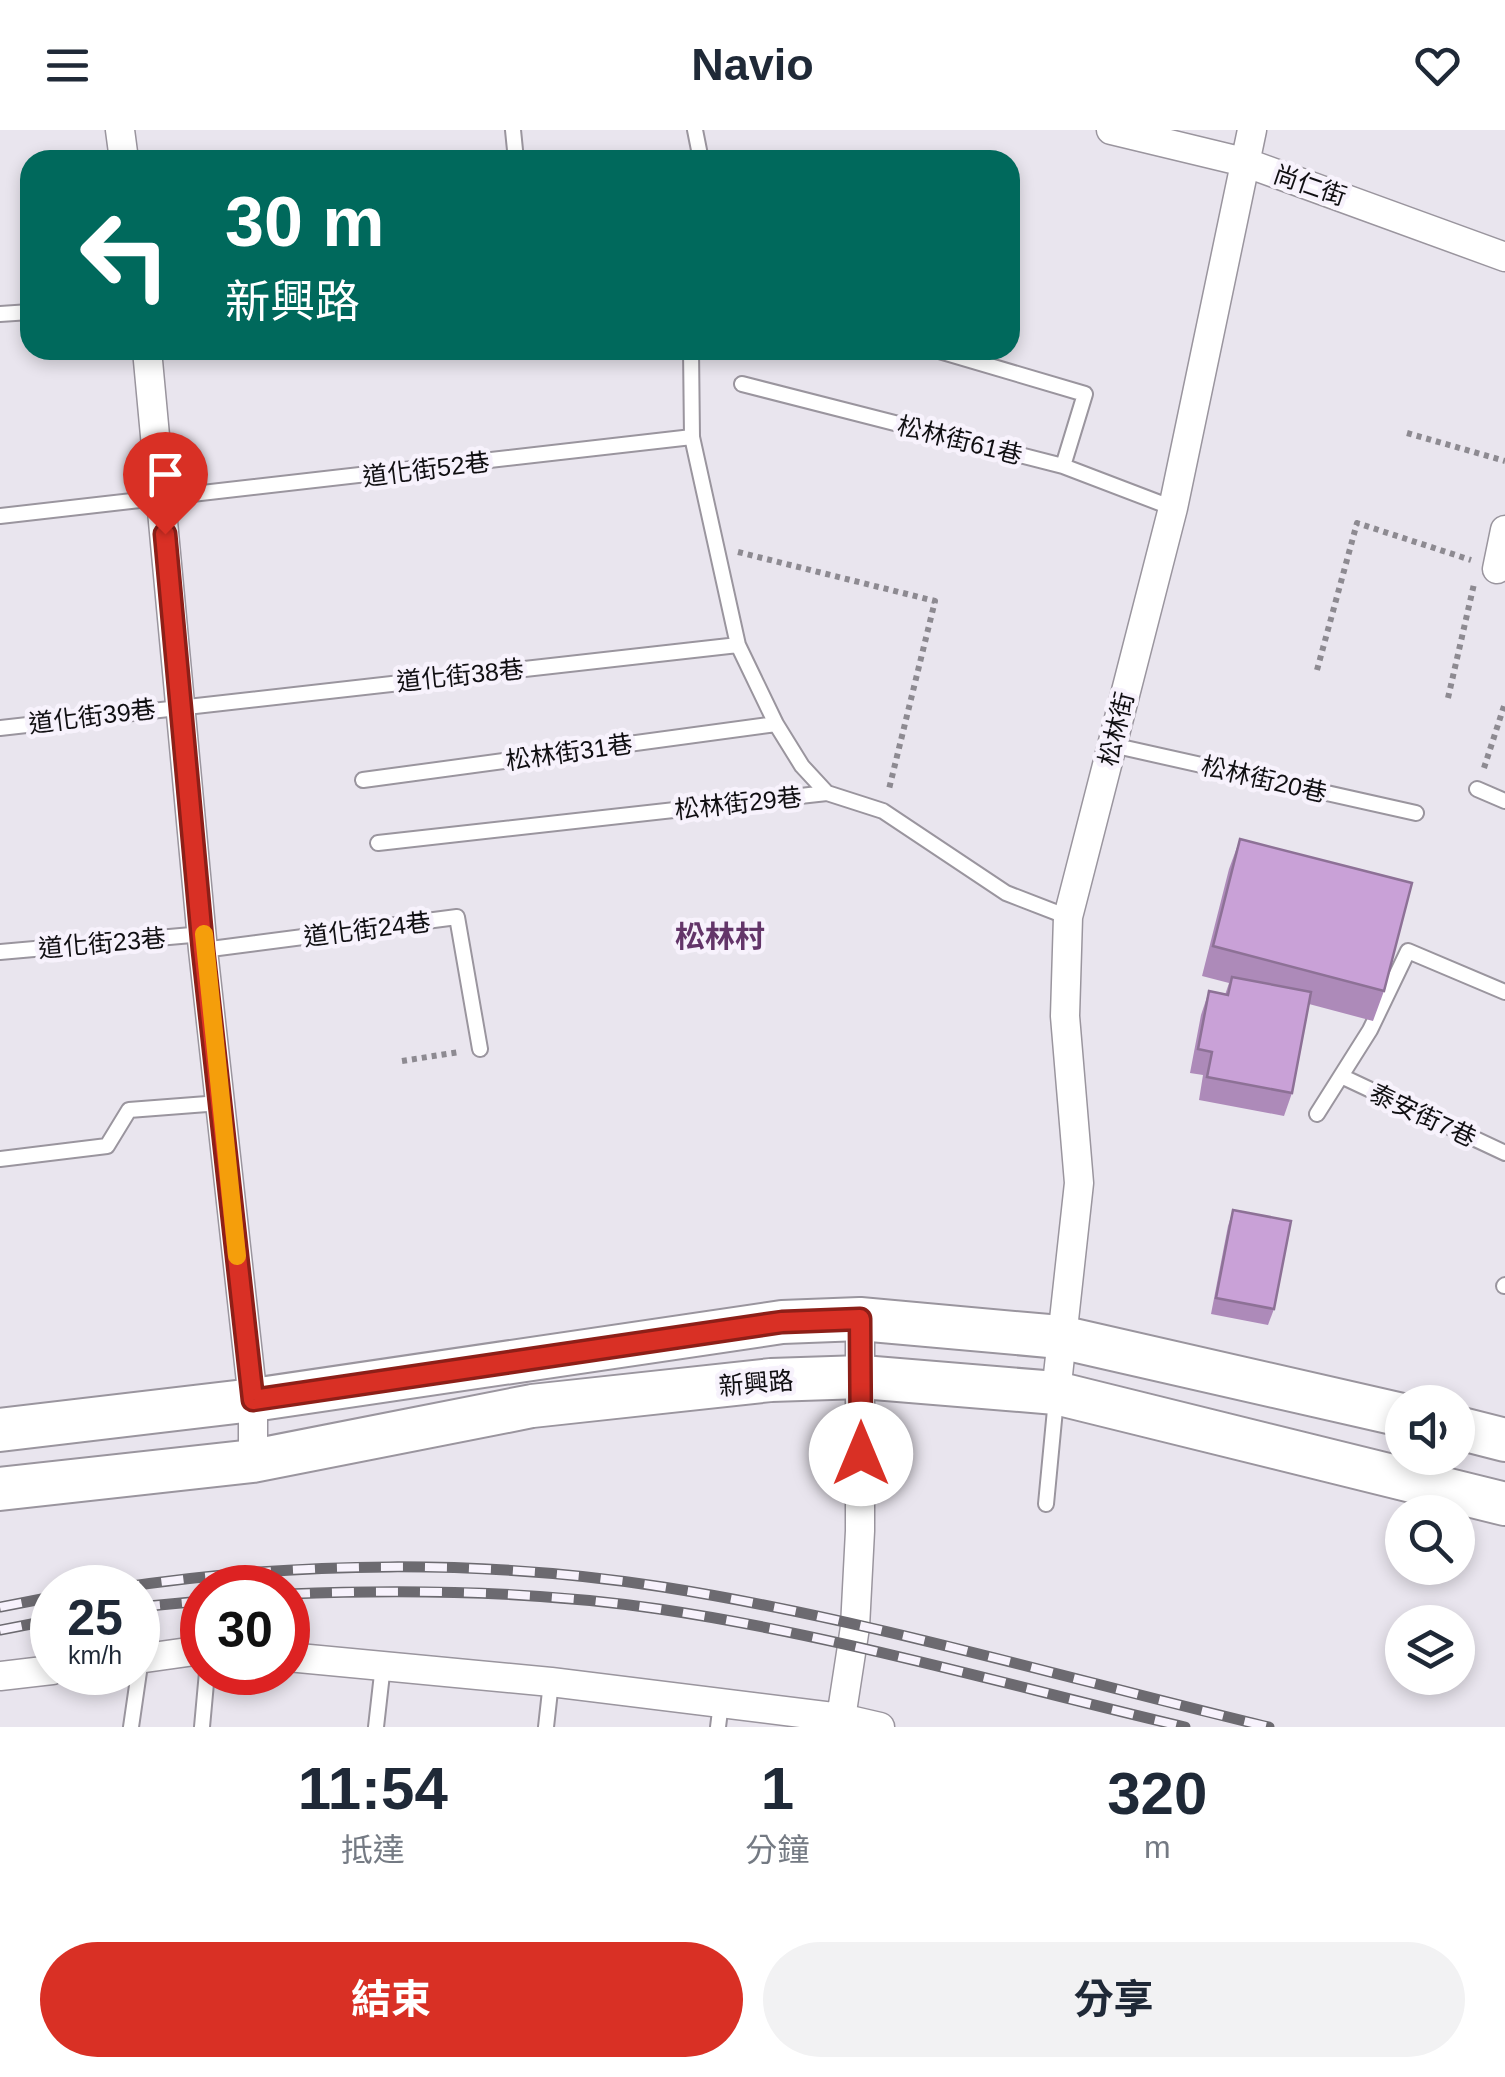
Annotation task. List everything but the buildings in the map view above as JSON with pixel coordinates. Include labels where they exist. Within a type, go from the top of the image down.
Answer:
[{"type":"main road","points":[[0,1430],[253,1400],[782,1322],[860,1319],[1060,1336],[1385,1411]]},
{"type":"main road","name":"新興路","points":[[0,1489],[252,1461],[532,1406],[771,1380],[862,1377],[1056,1393],[1505,1504]]},
{"type":"main road","points":[[1475,1432],[1505,1440]]},
{"type":"street","name":"尚仁街","points":[[1111,130],[1244,162],[1505,256]]},
{"type":"street","name":"松林街","points":[[1056,1393],[1079,1183],[1065,1016],[1068,917],[1173,508],[1252,130]]},
{"type":"street","points":[[148,360],[203,942],[253,1400],[252,1461]]},
{"type":"street","points":[[1488,566],[1505,530]]},
{"type":"street","points":[[842,1718],[856,1608],[860,1319]]},
{"type":"street","points":[[310,1659],[551,1682],[719,1715],[842,1718],[880,1727]]},
{"type":"street","points":[[0,1676],[30,1673]]},
{"type":"lane","points":[[691,360],[692,437],[738,645],[776,724],[802,766],[827,793]]},
{"type":"lane","points":[[970,360],[1085,394],[1063,466]]},
{"type":"lane","name":"松林街61巷","points":[[742,384],[1063,466],[1173,508]]},
{"type":"lane","name":"道化街52巷","points":[[0,516],[692,437]]},
{"type":"lane","name":"道化街38巷","points":[[183,704],[738,645]]},
{"type":"lane","name":"道化街39巷","points":[[0,728],[183,704]]},
{"type":"lane","name":"松林街31巷","points":[[363,780],[776,724]]},
{"type":"lane","name":"松林街20巷","points":[[1112,745],[1416,812]]},
{"type":"lane","points":[[1477,789],[1505,801]]},
{"type":"lane","name":"松林街29巷","points":[[378,843],[827,793],[883,812],[1006,893],[1068,917]]},
{"type":"lane","name":"道化街24巷","points":[[203,942],[457,917],[480,1049]]},
{"type":"lane","name":"道化街23巷","points":[[0,952],[203,942]]},
{"type":"lane","points":[[1317,1114],[1370,1030],[1408,951],[1505,992]]},
{"type":"lane","name":"泰安街7巷","points":[[1341,1076],[1505,1153]]},
{"type":"lane","points":[[0,1158],[107,1146],[129,1110],[220,1104]]},
{"type":"lane","points":[[1046,1504],[1056,1393]]},
{"type":"lane","points":[[376,1727],[383,1666]]},
{"type":"lane","points":[[546,1727],[551,1682]]},
{"type":"lane","points":[[131,1727],[135,1695]]},
{"type":"lane","points":[[202,1727],[205,1695]]},
{"type":"path","points":[[1407,433],[1505,461]]},
{"type":"path","points":[[1316,670],[1357,523],[1488,566],[1448,698]]},
{"type":"path","points":[[718,547],[936,601],[883,812]]},
{"type":"path","points":[[1477,789],[1505,703]]},
{"type":"path","points":[[402,1061],[480,1049]]},
{"type":"railway","points":[[160,1582],[321,1568],[390,1567],[596,1578],[815,1616],[1269,1727]]},
{"type":"railway","points":[[310,1594],[474,1593],[659,1609],[857,1647],[1185,1727]]},
{"type":"railway","points":[[0,1607],[30,1601]]},
{"type":"railway","points":[[160,1605],[180,1603]]},
{"type":"railway","points":[[0,1630],[30,1624]]},
{"type":"slow traffic","points":[[204,934],[237,1256]]},
{"type":"district","name":"松林村","points":[[720,936]]},
{"type":"route","points":[[165,534],[203,950],[253,1400],[782,1322],[860,1319],[861,1454]]}]
